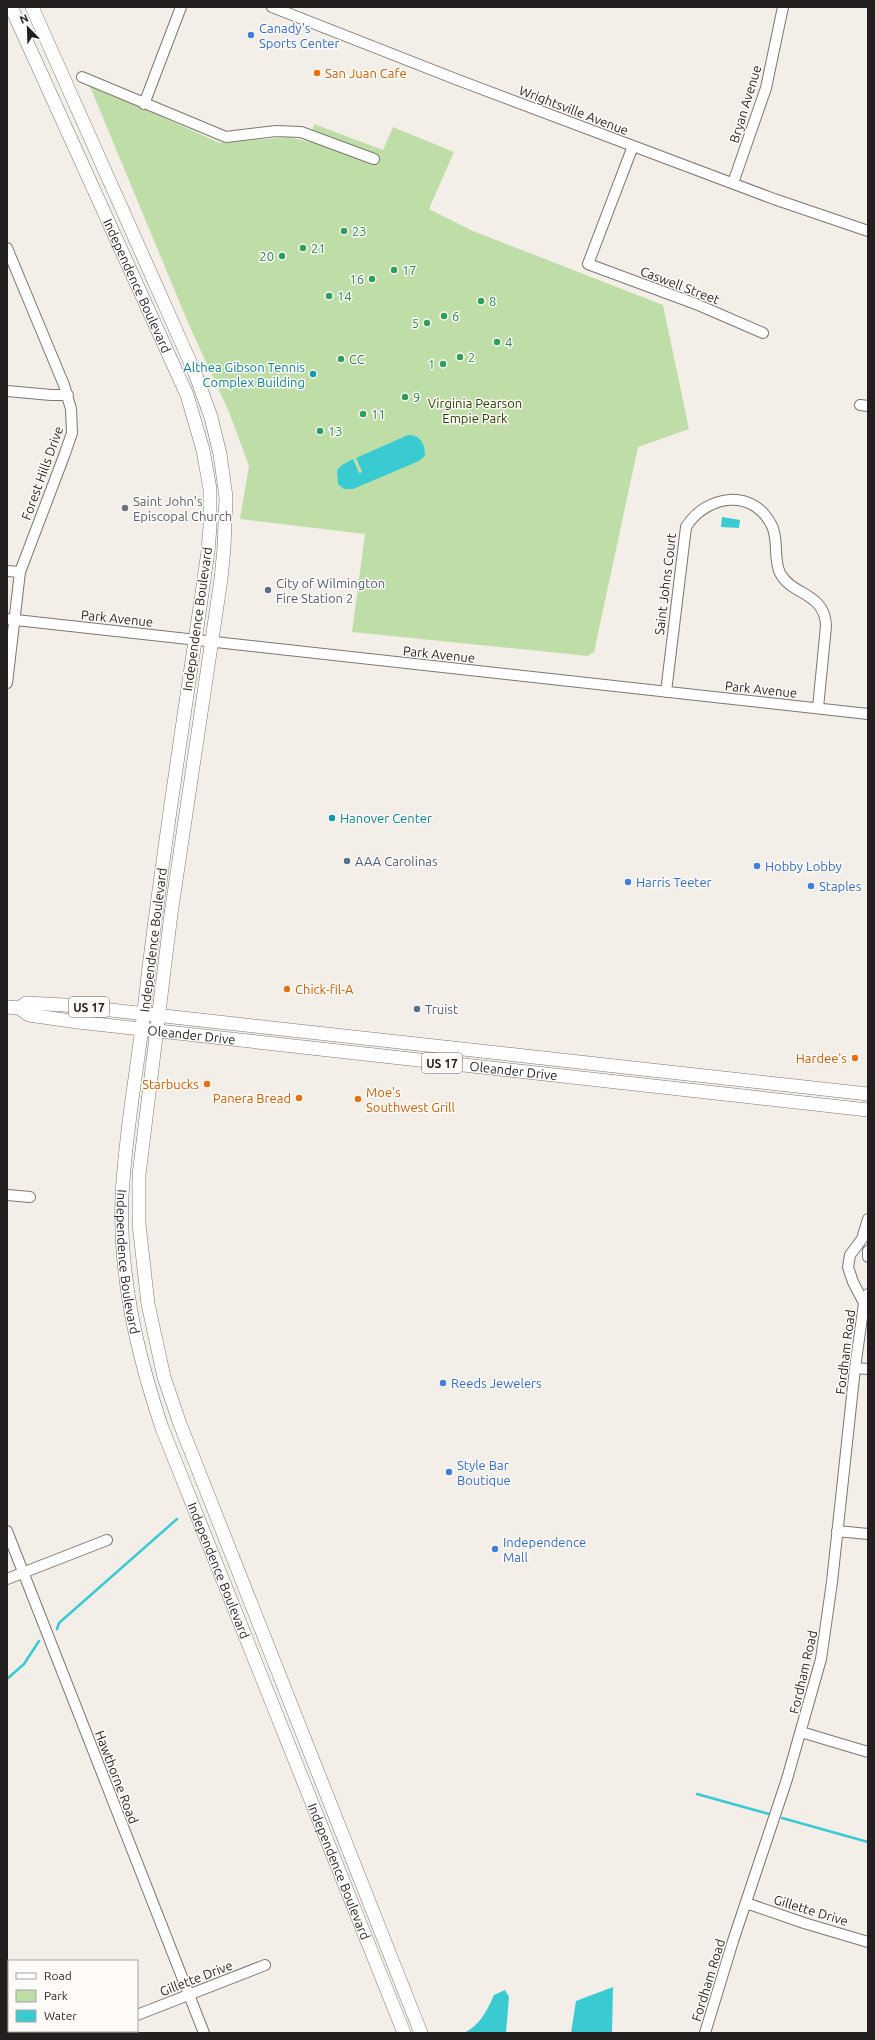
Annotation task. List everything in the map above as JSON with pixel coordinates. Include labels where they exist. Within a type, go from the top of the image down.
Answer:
[{"type":"main road","name":"Independence Boulevard","points":[[11,7],[176,369],[199,434],[210,489],[210,527],[156,910],[124,1172],[122,1226],[127,1287],[137,1346],[162,1428],[404,2033]]},
{"type":"main road","name":"Independence Boulevard","points":[[32,7],[184,347],[211,417],[220,454],[226,497],[221,579],[171,914],[160,1016],[140,1163],[139,1224],[151,1324],[164,1377],[180,1424],[421,2033]]},
{"type":"main road","name":"Oleander Drive","points":[[13,1007],[26,1003],[65,1005],[144,1013],[160,1016],[868,1094]]},
{"type":"main road","name":"Oleander Drive","points":[[13,1007],[29,1015],[158,1031],[868,1110]]},
{"type":"main road","points":[[162,1428],[200,1499],[206,1504],[213,1506]]},
{"type":"street","points":[[144,104],[181,7]]},
{"type":"street","name":"Wrightsville Avenue","points":[[272,7],[788,205],[868,231]]},
{"type":"street","name":"Bryan Avenue","points":[[733,183],[766,88],[783,7]]},
{"type":"street","points":[[82,77],[226,137],[276,131],[301,132],[374,159]]},
{"type":"street","name":"Caswell Street","points":[[633,146],[588,264],[696,304],[763,333]]},
{"type":"street","name":"Forest Hills Drive","points":[[8,251],[68,395],[73,419],[71,438],[20,572],[10,620]]},
{"type":"street","points":[[7,392],[68,395]]},
{"type":"street","name":"Saint Johns Court","points":[[666,692],[686,527],[696,514],[708,505],[719,501],[736,500],[753,505],[766,516],[775,535],[780,573],[791,585],[814,599],[824,613],[826,626],[818,708]]},
{"type":"street","points":[[7,571],[20,572]]},
{"type":"street","name":"Park Avenue","points":[[10,620],[868,714]]},
{"type":"street","points":[[7,683],[10,620]]},
{"type":"street","points":[[7,1195],[30,1197]]},
{"type":"street","name":"Fordham Road","points":[[705,2033],[817,1678],[825,1638],[855,1368],[866,1298],[853,1282],[848,1267],[850,1255],[862,1239],[868,1219]]},
{"type":"street","points":[[868,1250],[868,1257]]},
{"type":"street","points":[[855,1368],[868,1370]]},
{"type":"street","name":"Hawthorne Road","points":[[7,1531],[22,1573],[204,2033]]},
{"type":"street","points":[[837,1531],[868,1534]]},
{"type":"street","points":[[7,1579],[107,1540]]},
{"type":"street","points":[[801,1732],[868,1752]]},
{"type":"street","name":"Gillette Drive","points":[[746,1903],[804,1923],[868,1942]]},
{"type":"street","name":"Gillette Drive","points":[[138,2015],[265,1965]]},
{"type":"green space","name":"Virginia Pearson Empie Park","points":[[89,84],[220,143],[289,137],[309,142],[314,124],[383,150],[393,127],[454,152],[429,209],[473,231],[663,305],[689,429],[638,447],[594,652],[588,656],[352,632],[365,534],[240,519],[249,466],[229,412],[189,325]]},
{"type":"water","points":[[408,435],[419,438],[423,444],[425,456],[419,461],[353,489],[344,489],[338,484],[337,470],[342,465],[353,459],[359,473],[361,473],[362,471],[356,458]]},
{"type":"water","points":[[722,517],[740,520],[739,528],[721,527]]},
{"type":"water","points":[[613,1987],[612,2033],[571,2033],[576,2001]]},
{"type":"water","points":[[505,1990],[509,1997],[506,2033],[464,2033],[479,2022],[489,2007],[494,1995]]},
{"type":"waterway","points":[[57,1629],[59,1623],[177,1519]]},
{"type":"waterway","points":[[7,1679],[24,1664],[39,1641]]},
{"type":"waterway","points":[[697,1794],[769,1814]]},
{"type":"waterway","points":[[782,1818],[868,1842]]},
{"type":"place","name":"Canady's Sports Center","points":[[251,35]]},
{"type":"place","name":"San Juan Cafe","points":[[317,73]]},
{"type":"place","name":"23","points":[[344,231]]},
{"type":"place","name":"21","points":[[303,248]]},
{"type":"place","name":"20","points":[[282,256]]},
{"type":"place","name":"17","points":[[394,270]]},
{"type":"place","name":"16","points":[[372,279]]},
{"type":"place","name":"14","points":[[329,296]]},
{"type":"place","name":"8","points":[[481,301]]},
{"type":"place","name":"6","points":[[444,316]]},
{"type":"place","name":"5","points":[[427,323]]},
{"type":"place","name":"4","points":[[497,342]]},
{"type":"place","name":"2","points":[[460,357]]},
{"type":"place","name":"CC","points":[[341,359]]},
{"type":"place","name":"1","points":[[443,364]]},
{"type":"place","name":"Althea Gibson Tennis Complex Building","points":[[313,374]]},
{"type":"place","name":"9","points":[[405,397]]},
{"type":"place","name":"11","points":[[363,414]]},
{"type":"place","name":"13","points":[[320,431]]},
{"type":"place","name":"Saint John's Episcopal Church","points":[[125,508]]},
{"type":"place","name":"City of Wilmington Fire Station 2","points":[[268,590]]},
{"type":"place","name":"Hanover Center","points":[[332,818]]},
{"type":"place","name":"AAA Carolinas","points":[[347,861]]},
{"type":"place","name":"Hobby Lobby","points":[[757,866]]},
{"type":"place","name":"Harris Teeter","points":[[628,882]]},
{"type":"place","name":"Staples","points":[[811,886]]},
{"type":"place","name":"Chick-fil-A","points":[[287,989]]},
{"type":"place","name":"Truist","points":[[417,1009]]},
{"type":"place","name":"Hardee's","points":[[855,1058]]},
{"type":"place","name":"Starbucks","points":[[207,1084]]},
{"type":"place","name":"Panera Bread","points":[[299,1098]]},
{"type":"place","name":"Moe's Southwest Grill","points":[[358,1099]]},
{"type":"place","name":"Reeds Jewelers","points":[[443,1383]]},
{"type":"place","name":"Style Bar Boutique","points":[[449,1472]]},
{"type":"place","name":"Independence Mall","points":[[495,1549]]}]
